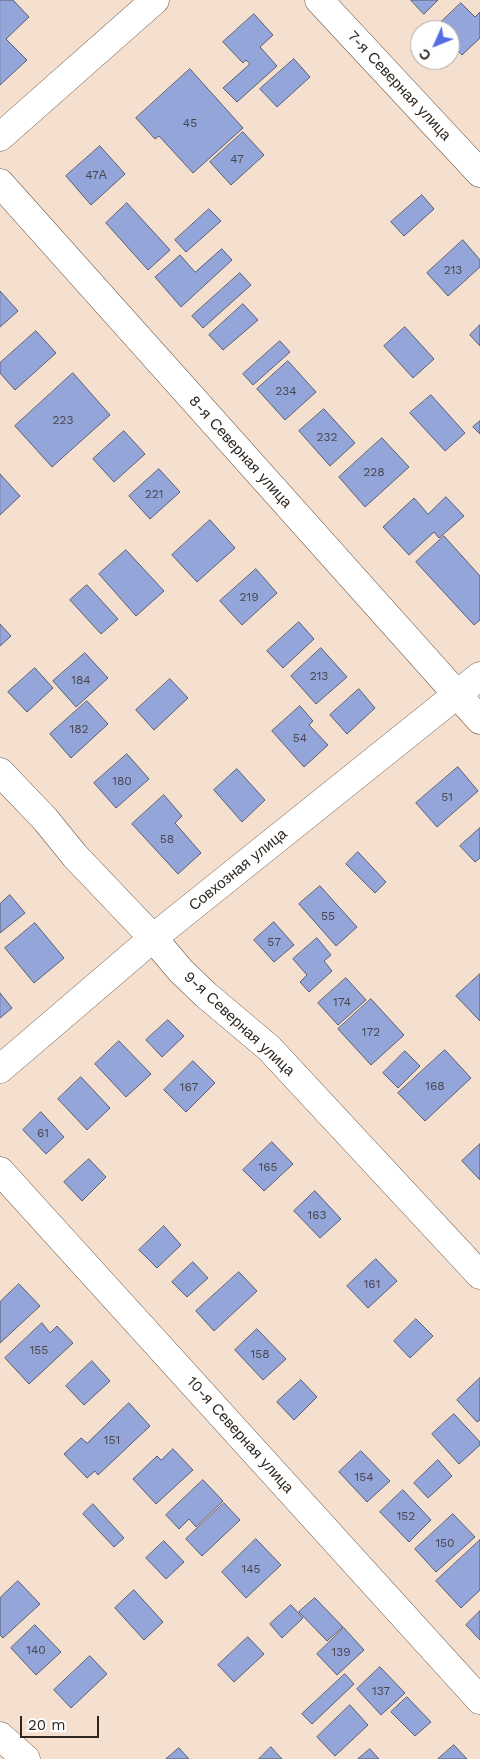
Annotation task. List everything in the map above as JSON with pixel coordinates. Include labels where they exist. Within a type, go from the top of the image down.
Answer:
[{"type":"street","points":[[0,137],[154,0]]},
{"type":"street","name":"7-я Северная улица","points":[[319,0],[480,173]]},
{"type":"street","name":"8-я Северная улица","points":[[0,183],[480,720]]},
{"type":"street","name":"Совхозная улица","points":[[0,1069],[153,938],[480,676]]},
{"type":"street","name":"9-я Северная улица","points":[[0,772],[45,819],[75,856],[153,938],[180,971],[269,1048],[480,1275]]},
{"type":"street","name":"10-я Северная улица","points":[[0,1170],[480,1700]]},
{"type":"street","points":[[0,1736],[26,1759]]},
{"type":"building","points":[[0,0],[13,0],[29,17],[6,39],[27,60],[0,85]]},
{"type":"building","points":[[411,0],[438,0],[424,14]]},
{"type":"building","points":[[461,3],[475,17],[480,12],[480,38],[462,55],[460,53],[460,20],[443,20]]},
{"type":"building","points":[[254,14],[273,35],[260,47],[277,66],[237,102],[223,88],[250,64],[246,60],[243,63],[223,42]]},
{"type":"building","points":[[294,59],[310,77],[277,107],[260,89]]},
{"type":"building","points":[[190,69],[243,128],[193,173],[159,136],[155,139],[136,118]]},
{"type":"building","points":[[243,132],[264,155],[231,185],[210,162]]},
{"type":"building","points":[[100,146],[125,174],[91,205],[66,176]]},
{"type":"building","points":[[422,195],[434,209],[404,236],[391,222]]},
{"type":"building","points":[[127,203],[170,250],[148,270],[106,223]]},
{"type":"building","points":[[209,209],[221,221],[186,252],[175,240]]},
{"type":"building","points":[[463,240],[480,260],[480,267],[448,296],[427,273]]},
{"type":"building","points":[[222,249],[232,260],[181,307],[155,277],[180,255],[195,272]]},
{"type":"building","points":[[240,273],[251,285],[203,328],[192,316]]},
{"type":"building","points":[[0,291],[18,311],[0,327]]},
{"type":"building","points":[[243,304],[258,320],[223,350],[209,335]]},
{"type":"building","points":[[480,325],[480,346],[470,335]]},
{"type":"building","points":[[405,327],[434,359],[413,378],[384,346]]},
{"type":"building","points":[[36,331],[56,353],[15,390],[0,373],[0,363]]},
{"type":"building","points":[[280,341],[290,352],[253,385],[243,374]]},
{"type":"building","points":[[288,361],[316,392],[285,420],[257,389]]},
{"type":"building","points":[[73,373],[110,415],[52,467],[15,426]]},
{"type":"building","points":[[431,395],[465,433],[445,451],[410,413]]},
{"type":"building","points":[[324,409],[355,443],[330,466],[299,431]]},
{"type":"building","points":[[480,421],[480,434],[473,427]]},
{"type":"building","points":[[124,431],[145,454],[114,482],[93,459]]},
{"type":"building","points":[[382,438],[409,467],[365,507],[339,477]]},
{"type":"building","points":[[159,469],[180,492],[150,519],[129,496]]},
{"type":"building","points":[[0,474],[20,496],[0,515]]},
{"type":"building","points":[[446,497],[464,516],[439,538],[434,532],[409,555],[383,527],[414,498],[428,514]]},
{"type":"building","points":[[210,520],[235,548],[197,582],[172,555]]},
{"type":"building","points":[[444,536],[480,576],[480,620],[474,625],[416,562]]},
{"type":"building","points":[[126,550],[164,591],[136,616],[99,574]]},
{"type":"building","points":[[256,569],[277,593],[242,625],[220,601]]},
{"type":"building","points":[[87,585],[118,619],[101,634],[70,600]]},
{"type":"building","points":[[299,622],[314,639],[283,668],[267,651]]},
{"type":"building","points":[[0,624],[11,636],[0,646]]},
{"type":"building","points":[[321,648],[347,677],[316,704],[291,676]]},
{"type":"building","points":[[85,653],[108,678],[76,707],[53,681]]},
{"type":"building","points":[[35,668],[53,688],[27,712],[8,692]]},
{"type":"building","points":[[170,679],[188,698],[154,730],[136,710]]},
{"type":"building","points":[[359,689],[375,708],[347,734],[330,715]]},
{"type":"building","points":[[87,701],[108,724],[71,758],[50,734]]},
{"type":"building","points":[[300,706],[313,721],[309,725],[328,745],[304,767],[272,731]]},
{"type":"building","points":[[127,754],[149,779],[116,808],[94,783]]},
{"type":"building","points":[[458,767],[478,791],[437,827],[416,803]]},
{"type":"building","points":[[237,769],[265,800],[242,822],[214,790]]},
{"type":"building","points":[[164,795],[182,816],[175,823],[201,853],[178,874],[132,824]]},
{"type":"building","points":[[480,828],[480,858],[475,862],[460,846]]},
{"type":"building","points":[[358,852],[386,882],[375,893],[346,864]]},
{"type":"building","points":[[320,886],[357,927],[336,946],[299,904]]},
{"type":"building","points":[[10,895],[25,913],[0,933],[0,904]]},
{"type":"building","points":[[274,922],[294,945],[274,962],[254,940]]},
{"type":"building","points":[[35,923],[64,958],[34,983],[5,948]]},
{"type":"building","points":[[317,938],[331,955],[324,961],[332,971],[309,992],[300,982],[307,975],[293,959]]},
{"type":"building","points":[[480,974],[480,1021],[456,996]]},
{"type":"building","points":[[346,978],[366,1000],[338,1025],[318,1003]]},
{"type":"building","points":[[0,993],[12,1008],[0,1018]]},
{"type":"building","points":[[371,999],[404,1035],[371,1065],[338,1029]]},
{"type":"building","points":[[168,1020],[184,1036],[162,1057],[146,1040]]},
{"type":"building","points":[[119,1041],[151,1074],[126,1097],[95,1064]]},
{"type":"building","points":[[445,1050],[471,1078],[425,1121],[398,1093]]},
{"type":"building","points":[[405,1051],[420,1066],[398,1088],[383,1073]]},
{"type":"building","points":[[193,1061],[215,1083],[186,1112],[164,1090]]},
{"type":"building","points":[[81,1077],[110,1108],[87,1130],[58,1099]]},
{"type":"building","points":[[41,1112],[64,1137],[46,1154],[23,1130]]},
{"type":"building","points":[[272,1142],[293,1164],[264,1191],[243,1170]]},
{"type":"building","points":[[480,1144],[480,1180],[462,1161]]},
{"type":"building","points":[[89,1159],[106,1177],[82,1201],[64,1182]]},
{"type":"building","points":[[315,1191],[341,1219],[320,1238],[294,1211]]},
{"type":"building","points":[[164,1226],[181,1245],[157,1268],[139,1250]]},
{"type":"building","points":[[376,1259],[397,1281],[368,1308],[347,1286]]},
{"type":"building","points":[[193,1262],[208,1278],[187,1297],[172,1282]]},
{"type":"building","points":[[239,1272],[257,1291],[214,1331],[196,1311]]},
{"type":"building","points":[[19,1284],[40,1306],[0,1343],[0,1302]]},
{"type":"building","points":[[416,1319],[433,1336],[410,1358],[394,1341]]},
{"type":"building","points":[[42,1323],[50,1333],[57,1326],[73,1343],[29,1384],[5,1358]]},
{"type":"building","points":[[257,1329],[286,1359],[263,1380],[235,1350]]},
{"type":"building","points":[[92,1361],[110,1381],[84,1405],[66,1386]]},
{"type":"building","points":[[480,1378],[480,1420],[477,1422],[457,1400]]},
{"type":"building","points":[[301,1380],[317,1397],[294,1420],[277,1402]]},
{"type":"building","points":[[129,1403],[150,1426],[98,1475],[95,1471],[87,1478],[64,1454],[81,1438],[87,1443]]},
{"type":"building","points":[[454,1414],[480,1442],[480,1445],[459,1464],[432,1434]]},
{"type":"building","points":[[173,1449],[193,1470],[156,1504],[133,1479],[157,1456],[161,1460]]},
{"type":"building","points":[[361,1451],[390,1481],[367,1502],[339,1472]]},
{"type":"building","points":[[438,1460],[452,1476],[428,1498],[414,1483]]},
{"type":"building","points":[[203,1480],[223,1501],[196,1527],[189,1519],[179,1529],[166,1515]]},
{"type":"building","points":[[403,1490],[431,1520],[409,1542],[380,1512]]},
{"type":"building","points":[[224,1503],[240,1520],[202,1556],[186,1539]]},
{"type":"building","points":[[93,1504],[124,1538],[114,1547],[83,1514]]},
{"type":"building","points":[[453,1514],[475,1537],[436,1572],[415,1549]]},
{"type":"building","points":[[256,1539],[281,1565],[246,1598],[222,1572]]},
{"type":"building","points":[[480,1540],[480,1590],[461,1608],[436,1581]]},
{"type":"building","points":[[164,1541],[184,1562],[166,1579],[146,1558]]},
{"type":"building","points":[[18,1581],[40,1604],[3,1638],[0,1635],[0,1598]]},
{"type":"building","points":[[134,1590],[163,1622],[144,1640],[115,1608]]},
{"type":"building","points":[[315,1598],[343,1627],[327,1641],[299,1612]]},
{"type":"building","points":[[291,1605],[303,1618],[282,1638],[270,1624]]},
{"type":"building","points":[[480,1611],[480,1640],[466,1625]]},
{"type":"building","points":[[35,1625],[61,1652],[36,1675],[11,1648]]},
{"type":"building","points":[[344,1628],[364,1650],[337,1675],[317,1654]]},
{"type":"building","points":[[248,1637],[264,1654],[234,1682],[218,1665]]},
{"type":"building","points":[[90,1656],[107,1674],[71,1708],[54,1690]]},
{"type":"building","points":[[380,1667],[405,1693],[381,1715],[357,1689]]},
{"type":"building","points":[[345,1674],[354,1684],[312,1724],[302,1714]]},
{"type":"building","points":[[407,1697],[431,1722],[415,1736],[391,1712]]},
{"type":"building","points":[[350,1705],[368,1725],[335,1756],[317,1737]]},
{"type":"building","points":[[454,1745],[467,1759],[438,1759]]},
{"type":"building","points":[[271,1747],[282,1759],[259,1759]]},
{"type":"building","points":[[179,1748],[189,1759],[166,1759]]},
{"type":"building","points":[[370,1749],[379,1759],[358,1759]]}]
